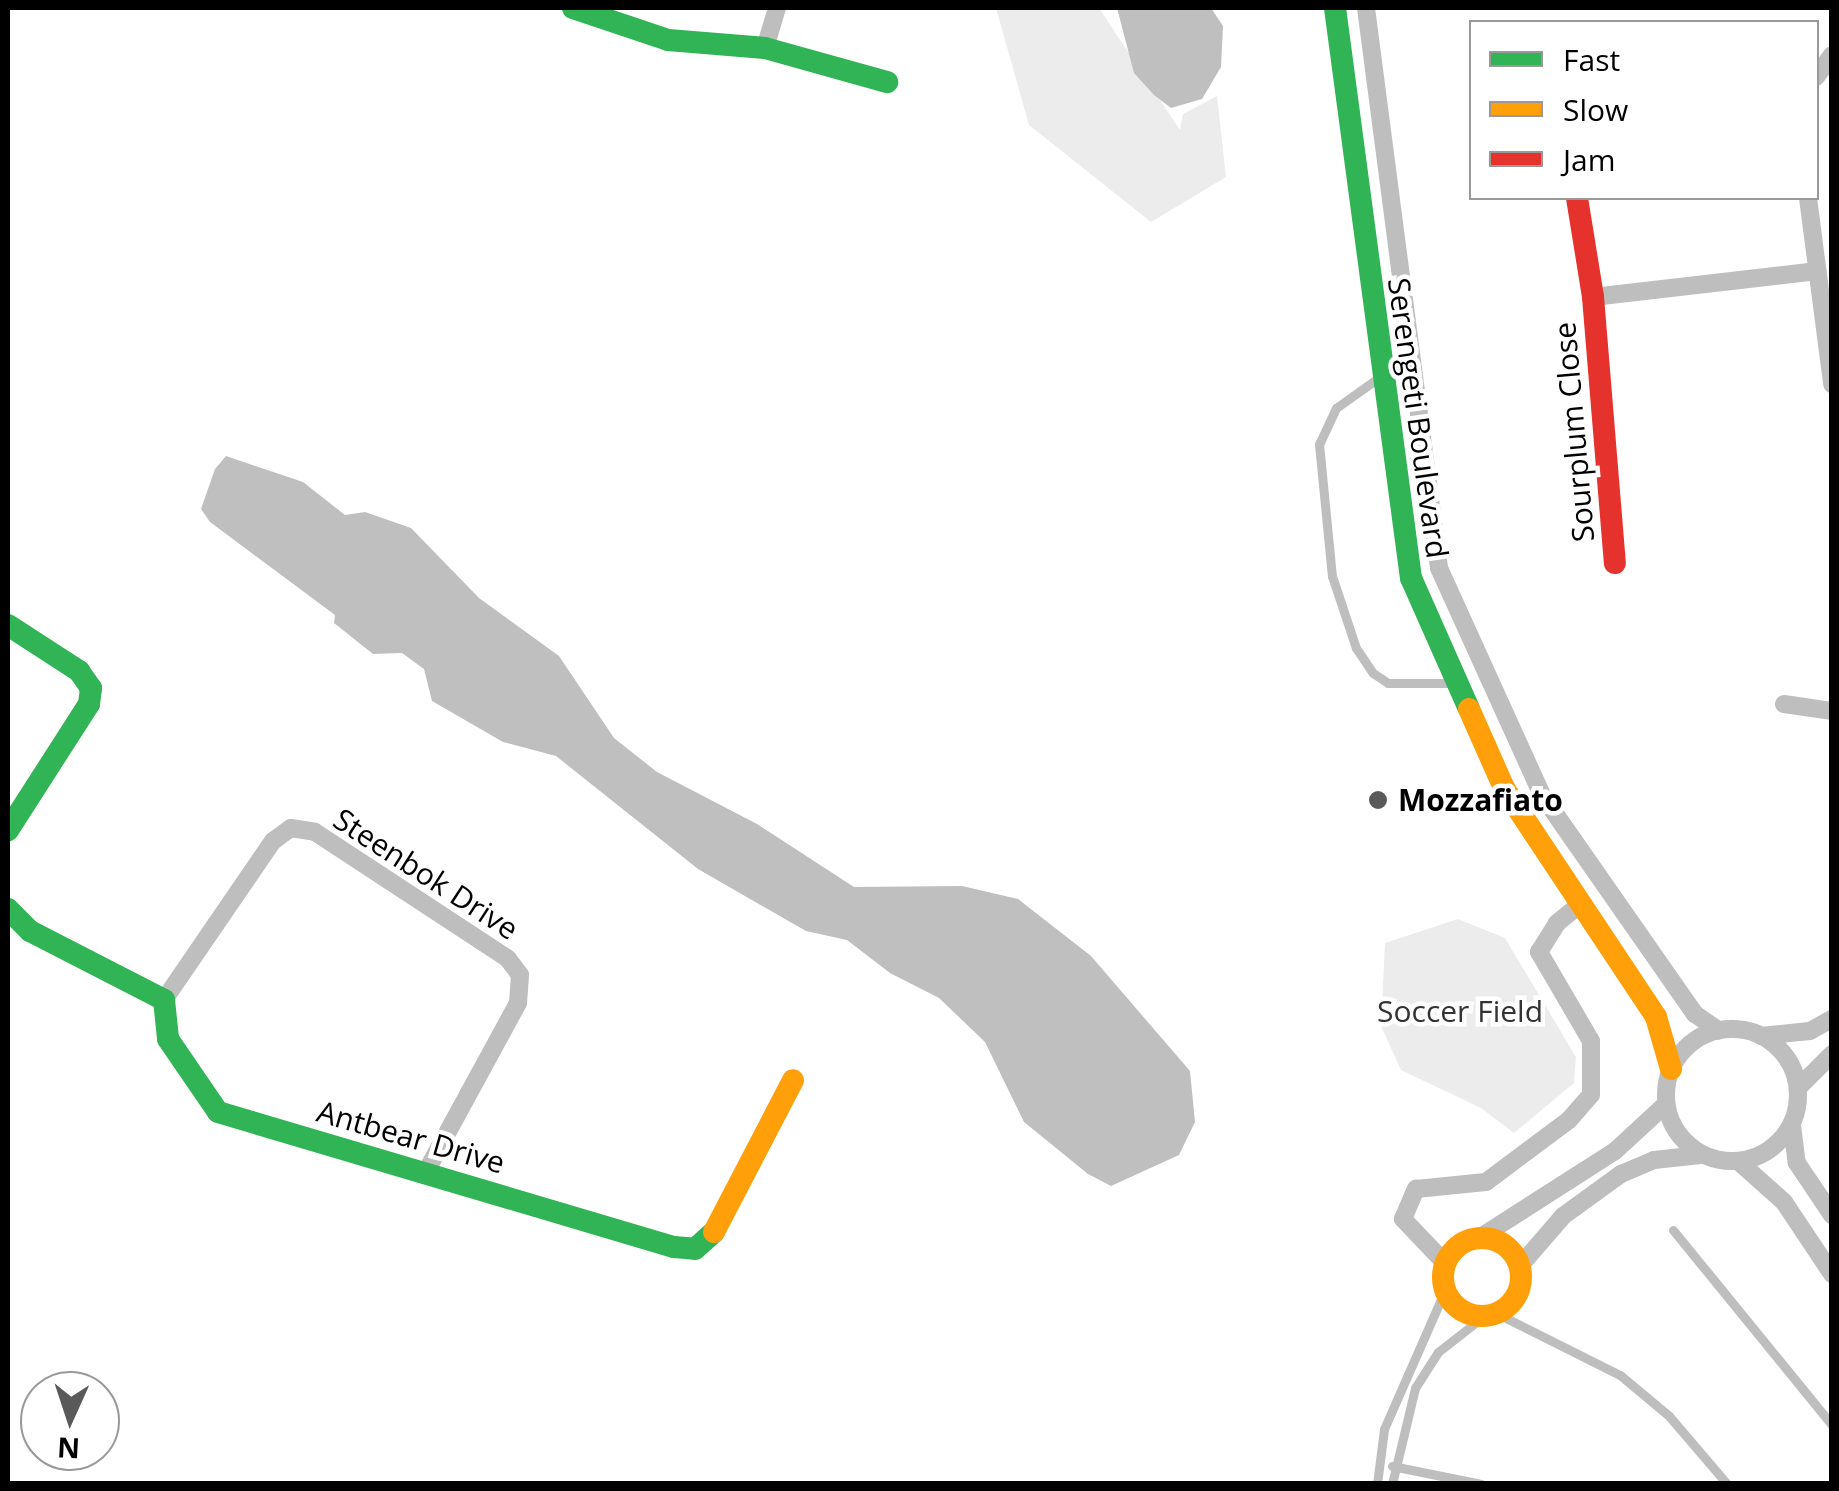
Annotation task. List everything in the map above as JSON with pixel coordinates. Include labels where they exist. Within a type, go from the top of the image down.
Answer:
[{"type":"street","points":[[573,8],[668,40],[765,48],[887,82]]},
{"type":"street","points":[[765,48],[777,8]]},
{"type":"street","name":"Serengeti Boulevard","points":[[1335,8],[1381,376],[1411,578],[1452,683],[1531,836],[1656,1017],[1671,1069]]},
{"type":"street","name":"Serengeti Boulevard","points":[[1366,8],[1440,568],[1458,622],[1542,795],[1696,1014],[1719,1030]]},
{"type":"street","name":"Sourplum Close","points":[[1577,200],[1592,297],[1614,562]]},
{"type":"street","points":[[1808,200],[1832,384]]},
{"type":"street","name":"Sourplum Close","points":[[1592,297],[1817,271]]},
{"type":"street","points":[[8,625],[83,675],[90,695],[8,830]]},
{"type":"street","points":[[1784,704],[1832,711]]},
{"type":"street","name":"Steenbok Drive","points":[[164,1000],[282,833],[302,828],[348,854],[508,960],[520,975],[518,1002],[426,1172]]},
{"type":"street","points":[[1445,1263],[1403,1220],[1416,1190],[1486,1182],[1570,1120],[1591,1095],[1590,1041],[1540,952],[1557,923],[1578,906]]},
{"type":"street","points":[[8,909],[30,932],[164,1000]]},
{"type":"street","name":"Antbear Drive","points":[[164,1000],[168,1038],[209,1106],[695,1248],[720,1224],[793,1080]]},
{"type":"street","points":[[1701,1155],[1672,1125],[1666,1104],[1671,1069],[1688,1044],[1719,1030],[1760,1036],[1810,1031],[1832,1019]]},
{"type":"street","points":[[1760,1036],[1789,1060],[1798,1088],[1792,1125],[1798,1163],[1832,1215]]},
{"type":"street","points":[[1798,1088],[1832,1054]]},
{"type":"street","points":[[1666,1104],[1615,1151],[1479,1238],[1462,1243],[1445,1263],[1445,1290],[1461,1310],[1490,1314],[1515,1298],[1520,1267],[1563,1216],[1621,1174],[1654,1160],[1701,1155],[1738,1161],[1763,1155],[1792,1125]]},
{"type":"street","points":[[1738,1161],[1784,1202],[1832,1274]]},
{"type":"street","points":[[1479,1238],[1502,1243],[1520,1267]]},
{"type":"lane","points":[[1381,376],[1336,408],[1319,444],[1332,576],[1356,648],[1374,673],[1388,682],[1452,683]]},
{"type":"lane","points":[[1672,1230],[1832,1425]]},
{"type":"lane","points":[[1377,1484],[1395,1398],[1445,1290]]},
{"type":"lane","points":[[1392,1484],[1404,1417],[1429,1366],[1490,1314],[1620,1374],[1669,1416],[1727,1484]]},
{"type":"lane","points":[[1379,1463],[1480,1484]]},
{"type":"green space","points":[[996,8],[1099,8],[1180,130],[1183,114],[1217,96],[1226,177],[1151,222],[1029,125]]},
{"type":"green space","name":"Soccer Field","points":[[1458,919],[1505,938],[1576,1057],[1574,1083],[1514,1133],[1481,1108],[1401,1070],[1381,1026],[1385,943]]},
{"type":"shaded area","points":[[1117,8],[1211,8],[1223,26],[1221,67],[1202,99],[1171,108],[1154,95],[1134,73]]},
{"type":"shaded area","points":[[226,456],[303,482],[345,515],[365,512],[411,528],[479,598],[559,656],[614,738],[657,772],[757,824],[854,887],[962,886],[1018,899],[1091,956],[1190,1071],[1195,1122],[1179,1155],[1111,1186],[1088,1174],[1024,1122],[985,1042],[939,998],[890,973],[847,940],[806,931],[698,869],[556,756],[503,742],[432,701],[424,669],[402,653],[373,654],[334,623],[335,615],[210,522],[201,509],[215,469]]},
{"type":"traffic: fast","points":[[573,8],[668,40],[765,48],[887,82]]},
{"type":"traffic: fast","points":[[1335,8],[1411,578],[1469,709]]},
{"type":"traffic: fast","points":[[8,625],[79,671],[91,688],[89,704],[8,830]]},
{"type":"traffic: fast","points":[[8,909],[30,931],[164,1000],[168,1039],[218,1112],[674,1247],[695,1249],[714,1232]]},
{"type":"traffic: slow","points":[[1469,709],[1504,788],[1656,1017],[1671,1069]]},
{"type":"traffic: slow","points":[[714,1232],[793,1080]]},
{"type":"traffic: slow","points":[[1482,1238],[1497,1241],[1509,1250],[1518,1262],[1521,1277],[1518,1292],[1509,1304],[1497,1313],[1482,1316],[1467,1313],[1455,1304],[1446,1292],[1443,1277],[1446,1262],[1455,1250],[1467,1241],[1482,1238]]},
{"type":"traffic: jam","points":[[1577,200],[1593,297],[1615,563]]},
{"type":"place","name":"Mozzafiato","points":[[1378,800]]}]
